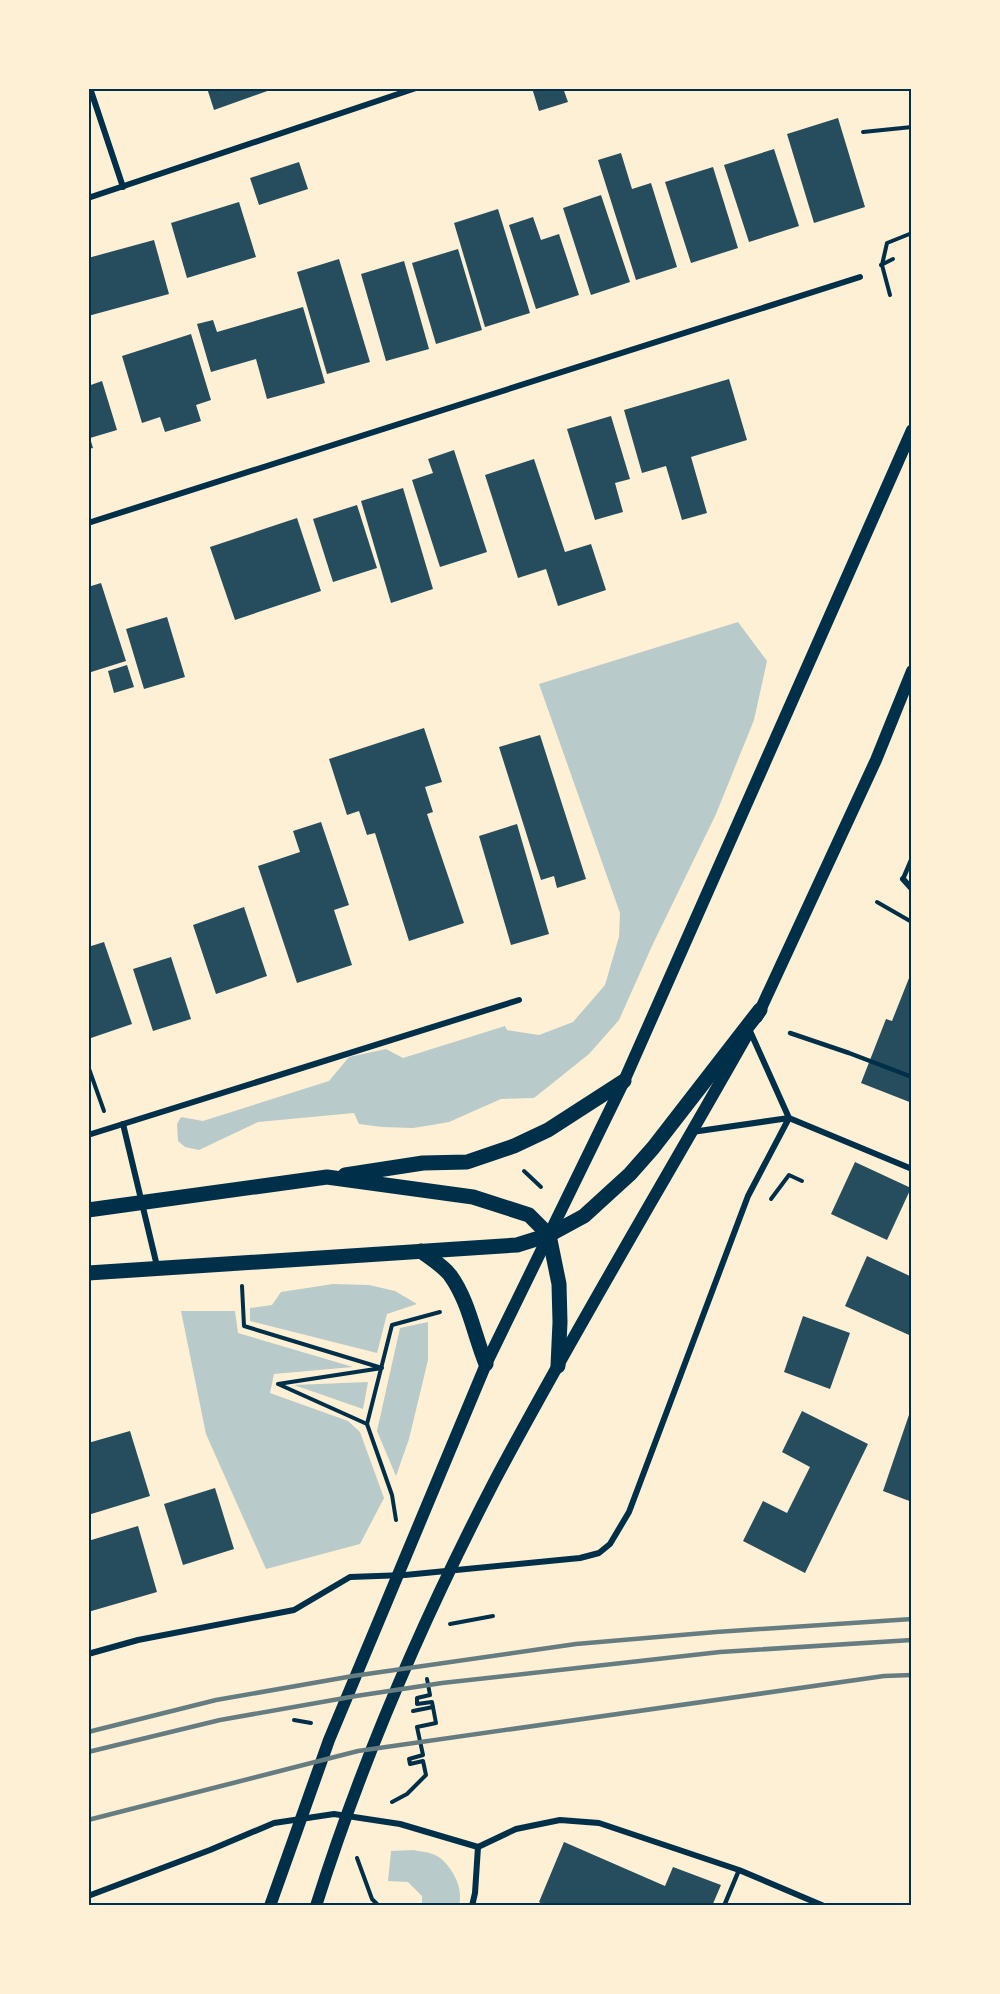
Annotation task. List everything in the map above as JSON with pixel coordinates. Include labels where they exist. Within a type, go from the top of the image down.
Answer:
[{"type":"main road","points":[[270,1905],[329,1740],[486,1364],[624,1081],[912,430]]},
{"type":"main road","points":[[316,1905],[331,1856],[378,1736],[442,1588],[494,1483],[558,1366],[750,1031],[876,760],[912,671]]},
{"type":"main road","points":[[88,1273],[517,1245],[549,1235],[584,1216],[630,1174],[654,1148],[760,1010]]},
{"type":"main road","points":[[88,1210],[423,1164],[467,1162],[514,1146],[548,1130],[624,1081]]},
{"type":"main road","points":[[327,1177],[473,1197],[529,1215],[549,1235],[559,1284],[558,1366]]},
{"type":"main road","points":[[421,1251],[450,1274],[466,1304],[486,1364]]},
{"type":"street","points":[[90,88],[123,187]]},
{"type":"street","points":[[88,198],[416,88]]},
{"type":"street","points":[[88,523],[860,277]]},
{"type":"street","points":[[903,879],[912,890]]},
{"type":"street","points":[[88,1135],[519,1000]]},
{"type":"street","points":[[750,1031],[789,1118]]},
{"type":"street","points":[[88,1654],[138,1640],[294,1610],[350,1577],[405,1575],[580,1558],[599,1552],[610,1544],[629,1512],[748,1196],[789,1118]]},
{"type":"street","points":[[692,1132],[789,1118],[912,1170]]},
{"type":"street","points":[[123,1124],[158,1269]]},
{"type":"street","points":[[88,1896],[210,1850],[274,1822],[334,1814],[399,1824],[478,1847],[516,1829],[560,1820],[599,1822],[739,1870],[824,1905]]},
{"type":"street","points":[[472,1905],[478,1847]]},
{"type":"lane","points":[[903,879],[912,858]]},
{"type":"lane","points":[[790,1033],[912,1077]]},
{"type":"lane","points":[[724,1905],[739,1870]]},
{"type":"path","points":[[863,132],[912,127]]},
{"type":"path","points":[[890,295],[882,265],[887,243],[912,233]]},
{"type":"path","points":[[877,902],[909,921],[912,917]]},
{"type":"path","points":[[88,1066],[110,1128]]},
{"type":"path","points":[[524,1171],[541,1187]]},
{"type":"path","points":[[768,1204],[789,1175],[802,1181]]},
{"type":"path","points":[[242,1286],[244,1326],[382,1368]]},
{"type":"path","points":[[397,1530],[392,1495],[367,1424],[392,1325],[440,1312]]},
{"type":"path","points":[[367,1424],[278,1384],[382,1368]]},
{"type":"path","points":[[440,1625],[493,1616]]},
{"type":"path","points":[[387,1805],[407,1794],[426,1775],[423,1761],[410,1764],[409,1759],[423,1755],[417,1727],[436,1723],[432,1702],[417,1704],[417,1698],[430,1695],[427,1676]]},
{"type":"path","points":[[356,1855],[372,1899],[379,1905]]},
{"type":"shaded area","points":[[738,622],[767,661],[754,720],[716,814],[619,1020],[589,1054],[534,1098],[501,1099],[449,1122],[413,1128],[382,1127],[359,1124],[354,1113],[258,1122],[199,1150],[185,1147],[178,1141],[177,1124],[181,1117],[203,1121],[329,1081],[349,1057],[386,1049],[403,1058],[505,1026],[507,1030],[539,1035],[573,1022],[605,985],[619,937],[620,913],[539,684]]},
{"type":"shaded area","points":[[333,1284],[369,1285],[395,1291],[417,1304],[387,1314],[377,1353],[250,1321],[250,1308],[272,1305],[281,1292]]},
{"type":"shaded area","points":[[181,1311],[235,1311],[238,1333],[353,1367],[274,1374],[270,1393],[348,1421],[360,1432],[384,1498],[360,1544],[266,1569],[206,1434]]},
{"type":"shaded area","points":[[428,1322],[428,1360],[409,1439],[396,1476],[377,1431],[400,1328]]},
{"type":"shaded area","points":[[368,1382],[363,1409],[294,1385]]},
{"type":"shaded area","points":[[414,1850],[435,1855],[452,1871],[460,1892],[459,1905],[422,1905],[422,1896],[408,1882],[388,1881],[391,1851]]},
{"type":"building","points":[[207,88],[273,88],[273,89],[214,110]]},
{"type":"building","points":[[532,88],[563,88],[568,102],[539,111]]},
{"type":"building","points":[[838,118],[865,207],[814,223],[787,134]]},
{"type":"building","points":[[774,149],[799,226],[749,242],[724,165]]},
{"type":"building","points":[[621,153],[632,189],[651,183],[677,267],[636,280],[598,160]]},
{"type":"building","points":[[299,162],[308,189],[259,205],[250,178]]},
{"type":"building","points":[[713,167],[738,248],[691,263],[665,182]]},
{"type":"building","points":[[601,195],[630,282],[591,295],[563,208]]},
{"type":"building","points":[[239,202],[256,257],[187,278],[171,223]]},
{"type":"building","points":[[498,209],[530,313],[485,327],[454,223]]},
{"type":"building","points":[[533,217],[541,240],[559,234],[579,295],[536,309],[509,225]]},
{"type":"building","points":[[154,240],[169,294],[88,316],[88,258]]},
{"type":"building","points":[[458,249],[482,330],[436,344],[412,263]]},
{"type":"building","points":[[339,259],[370,362],[327,374],[297,272]]},
{"type":"building","points":[[404,261],[429,349],[386,361],[361,274]]},
{"type":"building","points":[[303,307],[325,383],[267,399],[256,359],[211,372],[197,324],[213,320],[217,332]]},
{"type":"building","points":[[191,334],[211,400],[196,405],[201,421],[165,432],[160,417],[142,423],[122,356]]},
{"type":"building","points":[[729,379],[747,440],[691,457],[707,513],[682,520],[666,466],[642,473],[624,410]]},
{"type":"building","points":[[102,381],[117,430],[90,438],[93,448],[88,449],[88,386]]},
{"type":"building","points":[[611,416],[630,479],[615,483],[623,512],[595,520],[567,429]]},
{"type":"building","points":[[454,450],[487,552],[440,567],[412,480],[433,473],[428,459]]},
{"type":"building","points":[[534,459],[565,552],[591,544],[606,590],[558,606],[546,569],[518,578],[485,475]]},
{"type":"building","points":[[403,488],[433,589],[391,603],[361,501]]},
{"type":"building","points":[[357,505],[377,568],[333,582],[313,519]]},
{"type":"building","points":[[297,518],[321,591],[235,620],[210,547]]},
{"type":"building","points":[[101,583],[126,661],[88,673],[88,587]]},
{"type":"building","points":[[167,617],[185,677],[144,689],[126,629]]},
{"type":"building","points":[[127,665],[134,687],[114,693],[108,671]]},
{"type":"building","points":[[424,728],[442,782],[425,787],[433,812],[427,814],[464,923],[409,941],[375,833],[367,835],[359,811],[347,815],[329,759]]},
{"type":"building","points":[[540,735],[586,879],[557,888],[554,876],[541,880],[499,747]]},
{"type":"building","points":[[321,822],[349,905],[334,910],[352,965],[297,983],[258,866],[300,852],[293,831]]},
{"type":"building","points":[[517,824],[549,934],[511,945],[479,836]]},
{"type":"building","points":[[244,907],[267,976],[216,994],[193,925]]},
{"type":"building","points":[[104,942],[132,1024],[88,1039],[88,947]]},
{"type":"building","points":[[171,957],[191,1019],[153,1031],[133,969]]},
{"type":"building","points":[[911,973],[912,1103],[861,1083],[886,1019],[892,1021]]},
{"type":"building","points":[[855,1162],[911,1188],[887,1240],[831,1214]]},
{"type":"building","points":[[867,1256],[912,1277],[912,1330],[909,1335],[845,1306]]},
{"type":"building","points":[[803,1316],[850,1333],[830,1389],[784,1372]]},
{"type":"building","points":[[912,1409],[912,1502],[883,1491]]},
{"type":"building","points":[[802,1411],[868,1444],[805,1573],[743,1541],[763,1501],[787,1513],[810,1467],[782,1452]]},
{"type":"building","points":[[130,1431],[150,1496],[88,1515],[88,1443]]},
{"type":"building","points":[[215,1488],[234,1549],[183,1565],[164,1504]]},
{"type":"building","points":[[138,1526],[157,1592],[88,1612],[88,1541]]},
{"type":"building","points":[[564,1842],[665,1886],[673,1867],[721,1885],[712,1906],[546,1906],[539,1902]]},
{"type":"railway","points":[[88,1732],[216,1700],[353,1676],[576,1644],[912,1619]]},
{"type":"railway","points":[[88,1752],[220,1720],[442,1683],[720,1652],[912,1640]]},
{"type":"railway","points":[[88,1820],[358,1751],[884,1676],[912,1675]]}]
